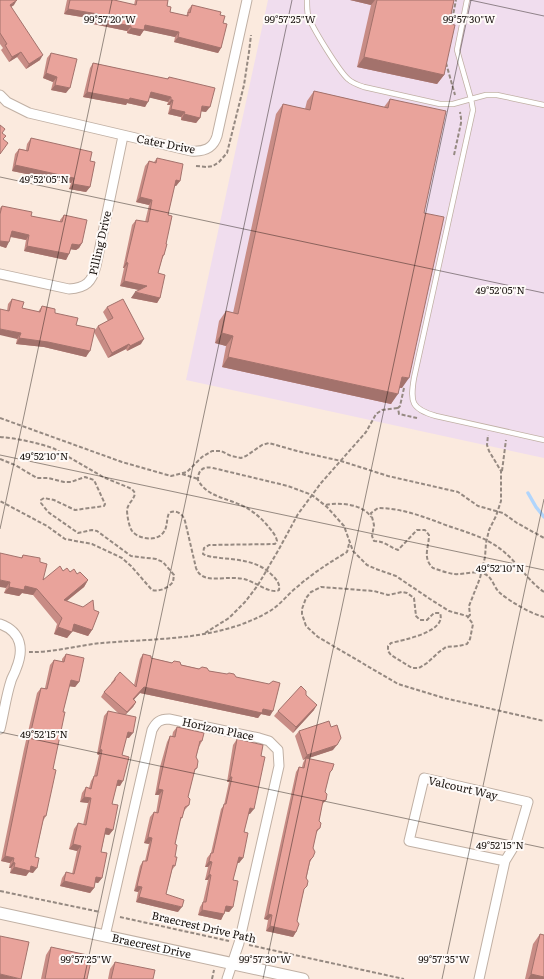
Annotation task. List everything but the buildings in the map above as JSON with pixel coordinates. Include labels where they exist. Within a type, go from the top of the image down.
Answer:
[{"type":"street","name":"Cater Drive","points":[[0,95],[7,102],[29,113],[191,151],[206,150],[212,146],[217,136],[247,0]]},
{"type":"street","name":"Pilling Drive","points":[[0,274],[69,290],[77,289],[91,281],[96,266],[123,136]]},
{"type":"street","points":[[0,624],[12,630],[19,639],[21,648],[16,670],[11,680],[0,729]]},
{"type":"street","name":"Horizon Place","points":[[105,936],[152,730],[155,724],[163,719],[169,719],[269,741],[278,750],[279,766],[239,943],[227,979]]},
{"type":"street","name":"Valcourt Way","points":[[479,979],[505,861],[516,843],[528,802],[424,778],[409,841],[505,861]]},
{"type":"street","name":"Braecrest Drive","points":[[0,913],[303,979]]},
{"type":"lane","points":[[307,0],[307,9],[310,21],[340,69],[354,84],[440,104],[453,104],[486,95],[544,105]]},
{"type":"lane","points":[[467,0],[457,50],[473,110],[414,378],[412,398],[416,406],[427,414],[544,440]]},
{"type":"path","points":[[202,635],[229,618],[245,602],[267,570],[296,517],[312,495],[366,432],[376,414],[382,410],[398,408]]},
{"type":"path","points":[[0,418],[122,462],[166,475],[176,475],[187,472],[202,457],[212,451],[221,450],[231,456],[241,458],[268,443],[341,461],[388,476],[453,490],[478,506],[498,511],[544,538]]},
{"type":"path","points":[[488,433],[487,445],[489,451],[502,475]]},
{"type":"path","points":[[0,437],[18,439],[51,448],[103,477],[132,489],[135,493],[127,509],[128,518],[131,531],[141,537],[150,539],[161,536],[166,529],[169,513],[174,511],[178,512],[184,517],[196,568],[199,574],[204,577],[213,579],[229,578],[247,580],[274,591],[279,590],[279,583],[267,570],[256,564],[207,556],[203,554],[204,548],[209,545],[275,544],[277,541],[276,537],[257,514],[242,505],[218,498],[202,487],[198,479],[198,475],[201,470],[207,467],[213,468],[288,486],[312,495],[325,505],[344,526],[355,555],[367,565],[396,576],[449,611],[468,617],[472,622],[470,639],[466,644],[461,646],[446,647],[425,665],[416,668],[408,666],[392,655],[388,651],[388,646],[391,643],[424,635],[438,623],[441,615],[436,612],[428,620],[424,621],[418,619],[414,598],[407,593],[402,592],[388,595],[374,590],[321,587],[312,592],[306,598],[302,609],[303,621],[318,638],[398,684],[444,698],[544,721]]},
{"type":"path","points":[[468,617],[470,615],[469,606],[480,578],[480,573],[486,554],[486,540],[501,501],[506,437]]},
{"type":"path","points":[[0,459],[15,465],[36,478],[48,478],[68,482],[85,477],[92,478],[96,482],[98,491],[104,501],[104,506],[75,510],[54,500],[44,498],[41,502],[42,506],[48,512],[78,533],[97,530],[128,555],[140,558],[156,559],[163,562],[174,575],[173,582],[167,588],[154,591],[122,558],[92,544],[65,539],[47,526],[0,501]]},
{"type":"path","points":[[331,459],[336,464],[335,468]]},
{"type":"path","points":[[182,474],[198,479]]},
{"type":"path","points":[[325,505],[338,503],[365,510],[382,508],[411,513],[467,531],[486,540],[503,551],[526,576],[544,592]]},
{"type":"path","points":[[365,510],[372,518]]},
{"type":"path","points":[[374,510],[372,512],[374,525],[372,536],[374,541],[382,541],[388,546],[398,550],[417,530],[425,530],[429,535],[426,549],[428,562],[433,568],[454,574],[471,572],[480,573],[492,579],[500,593],[515,603],[544,617]]},
{"type":"path","points":[[34,652],[101,643],[202,635],[215,633],[240,625],[271,611],[311,575],[346,552],[350,543]]},
{"type":"path","name":"Braecrest Drive Path","points":[[0,891],[404,979]]},
{"type":"path","points":[[212,979],[214,968]]},
{"type":"shaded area","points":[[268,0],[544,0],[544,458],[186,380]]},
{"type":"waterway","points":[[528,493],[544,517]]}]
